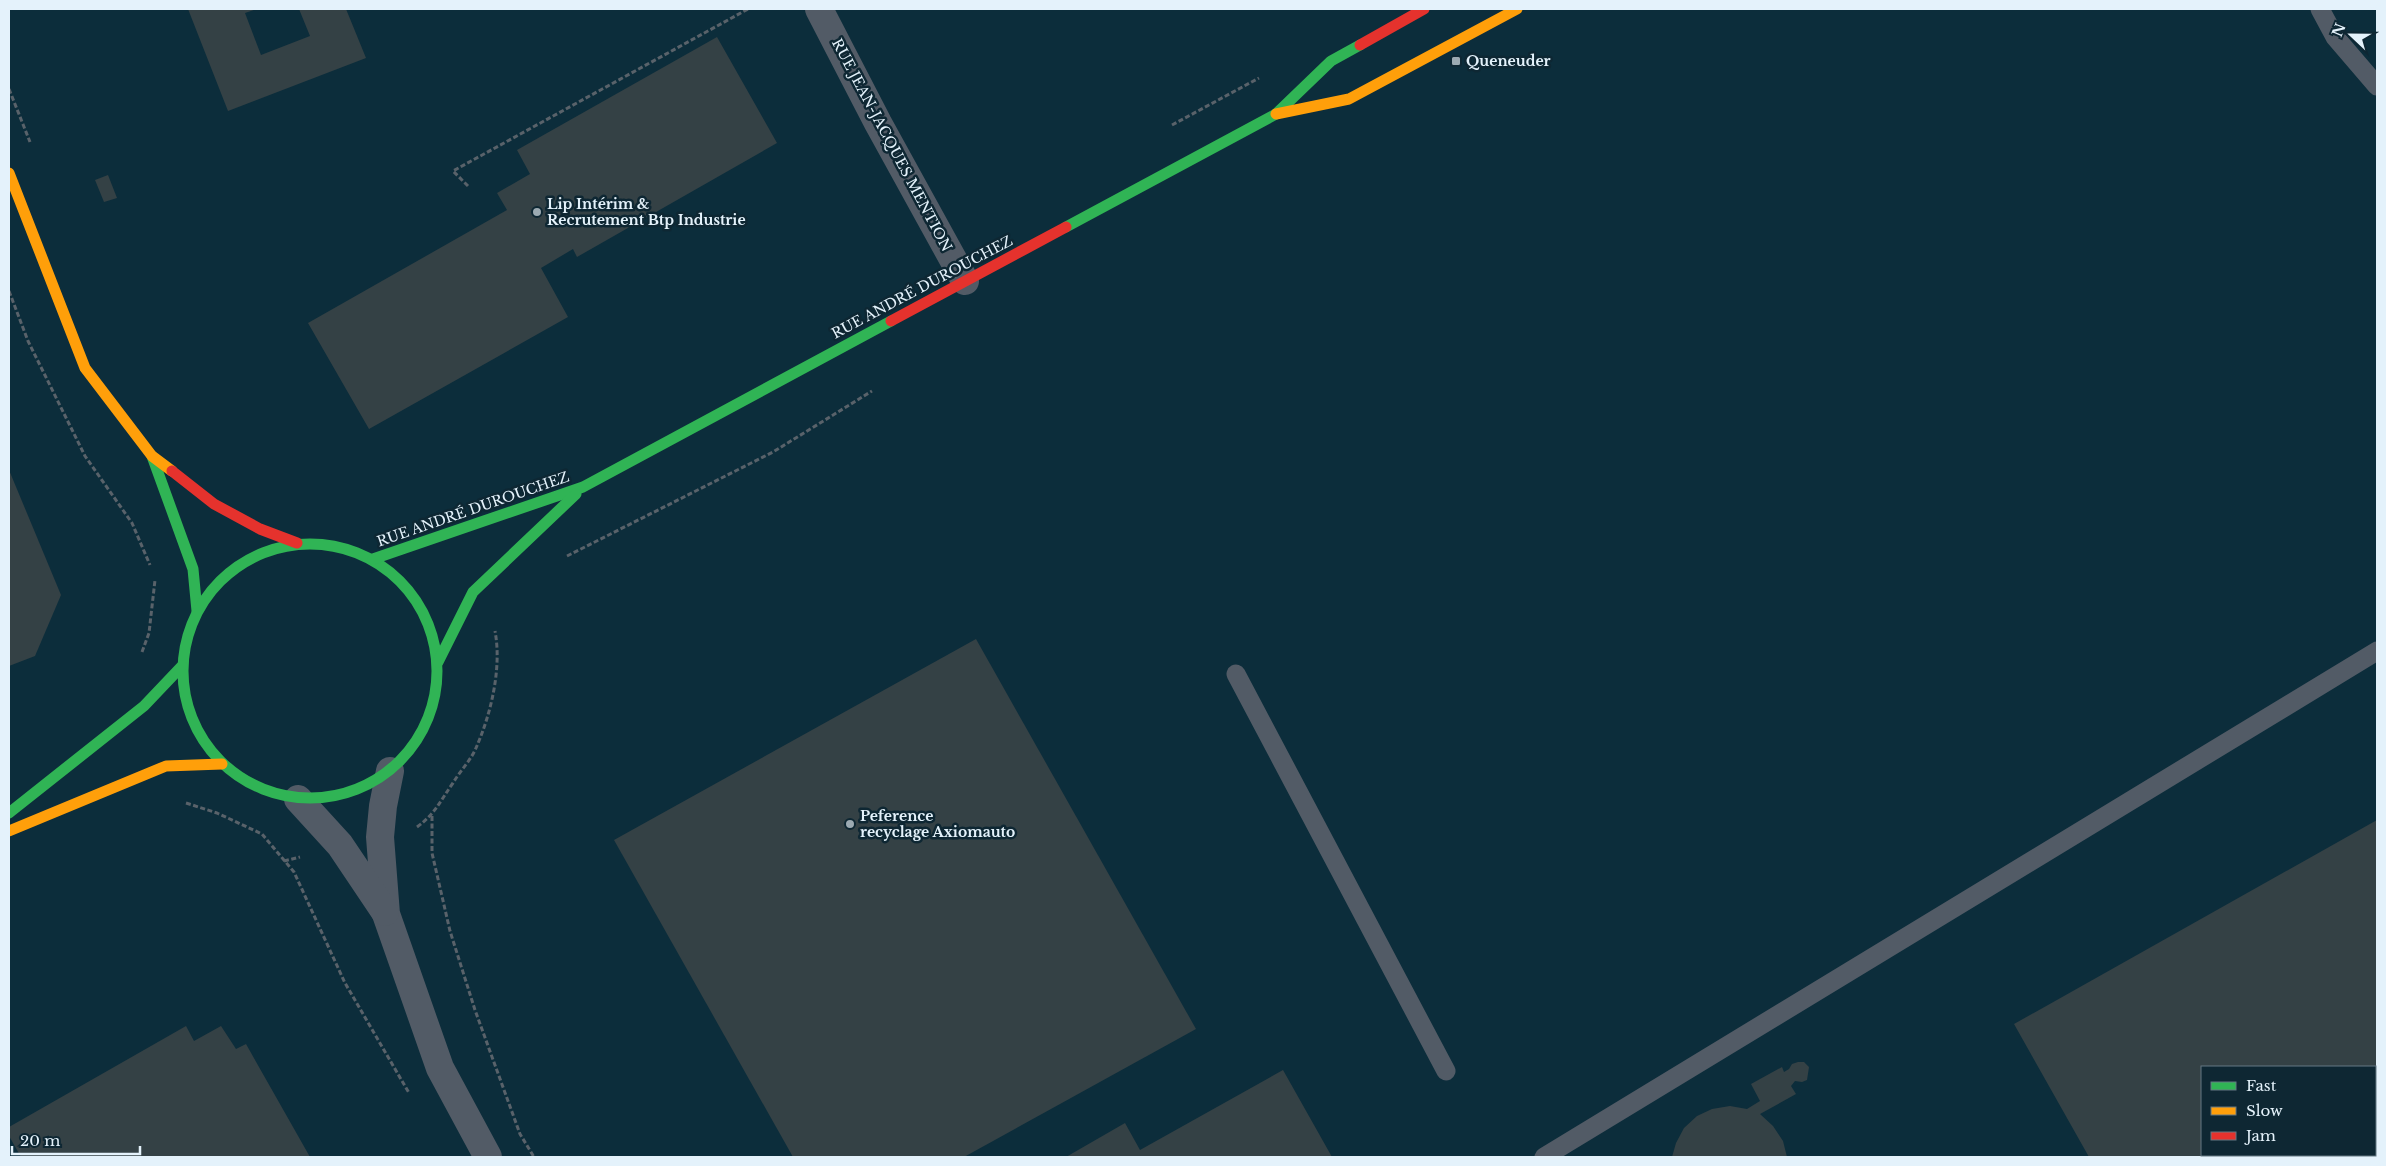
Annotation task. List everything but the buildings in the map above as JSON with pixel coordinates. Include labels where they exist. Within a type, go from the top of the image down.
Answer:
[{"type":"main road","name":"RUE ANDRÉ DUROUCHEZ","points":[[372,559],[583,487],[1276,114],[1331,62],[1424,9]]},
{"type":"main road","name":"RUE ANDRÉ DUROUCHEZ","points":[[1276,114],[1349,99],[1517,9]]},
{"type":"main road","points":[[9,173],[85,368],[152,456],[214,504],[260,529],[297,543]]},
{"type":"main road","points":[[152,456],[193,569],[197,611]]},
{"type":"main road","name":"RUE ANDRÉ DUROUCHEZ","points":[[438,662],[473,592],[583,487]]},
{"type":"main road","points":[[297,543],[323,543],[349,549],[372,559],[405,586],[410,593],[428,622],[438,662],[433,703],[417,740],[390,771],[362,788],[330,797],[298,798],[271,793],[253,785],[222,764],[200,736],[186,702],[182,666],[187,638],[197,611],[223,578],[257,554],[297,543]]},
{"type":"main road","points":[[9,813],[144,706],[182,666]]},
{"type":"main road","points":[[9,831],[166,766],[222,764]]},
{"type":"street","name":"RUE JEAN-JACQUES MENTION","points":[[819,9],[878,123],[965,281]]},
{"type":"street","points":[[386,914],[380,837],[383,806],[390,771]]},
{"type":"street","points":[[298,798],[340,845],[386,914],[440,1068],[488,1157]]},
{"type":"lane","points":[[2320,9],[2335,38],[2377,86]]},
{"type":"lane","points":[[1544,1157],[2377,651]]},
{"type":"lane","points":[[1236,674],[1446,1071]]},
{"type":"path","points":[[468,186],[453,171],[748,9]]},
{"type":"path","points":[[9,89],[30,144]]},
{"type":"path","points":[[9,291],[28,341],[85,456],[132,523],[152,568]]},
{"type":"path","points":[[560,559],[773,452],[872,391]]},
{"type":"path","points":[[140,658],[149,633],[156,578]]},
{"type":"path","points":[[493,623],[497,641],[495,678],[489,711],[476,749],[432,816],[432,853],[450,931],[475,1010],[520,1134],[534,1157]]},
{"type":"path","points":[[183,802],[216,813],[262,834],[294,872],[345,983],[410,1095]]},
{"type":"shaded area","points":[[9,9],[2377,9],[2377,1157],[9,1157]]},
{"type":"traffic: fast","points":[[1066,227],[1276,114],[1331,61],[1360,45]]},
{"type":"traffic: fast","points":[[373,559],[583,487],[891,321]]},
{"type":"traffic: fast","points":[[152,456],[193,569],[197,611]]},
{"type":"traffic: fast","points":[[438,662],[473,592],[576,494]]},
{"type":"traffic: fast","points":[[310,544],[347,549],[381,565],[400,581],[416,600],[432,634],[437,671],[432,708],[416,742],[400,761],[381,777],[347,793],[310,798],[273,793],[239,777],[220,761],[204,742],[188,708],[183,671],[188,634],[204,600],[220,581],[239,565],[273,549],[310,544]]},
{"type":"traffic: fast","points":[[9,813],[144,706],[182,666]]},
{"type":"traffic: slow","points":[[1276,114],[1349,99],[1517,9]]},
{"type":"traffic: slow","points":[[9,173],[85,368],[152,456],[172,471]]},
{"type":"traffic: slow","points":[[9,831],[166,766],[222,764]]},
{"type":"traffic: jam","points":[[1360,45],[1424,9]]},
{"type":"traffic: jam","points":[[891,321],[1066,227]]},
{"type":"traffic: jam","points":[[172,471],[214,504],[260,529],[297,543]]},
{"type":"place","name":"Queneuder","points":[[1456,61]]},
{"type":"place","name":"Lip Intérim & Recrutement Btp Industrie","points":[[537,212]]},
{"type":"place","name":"Peference recyclage Axiomauto","points":[[850,824]]}]
